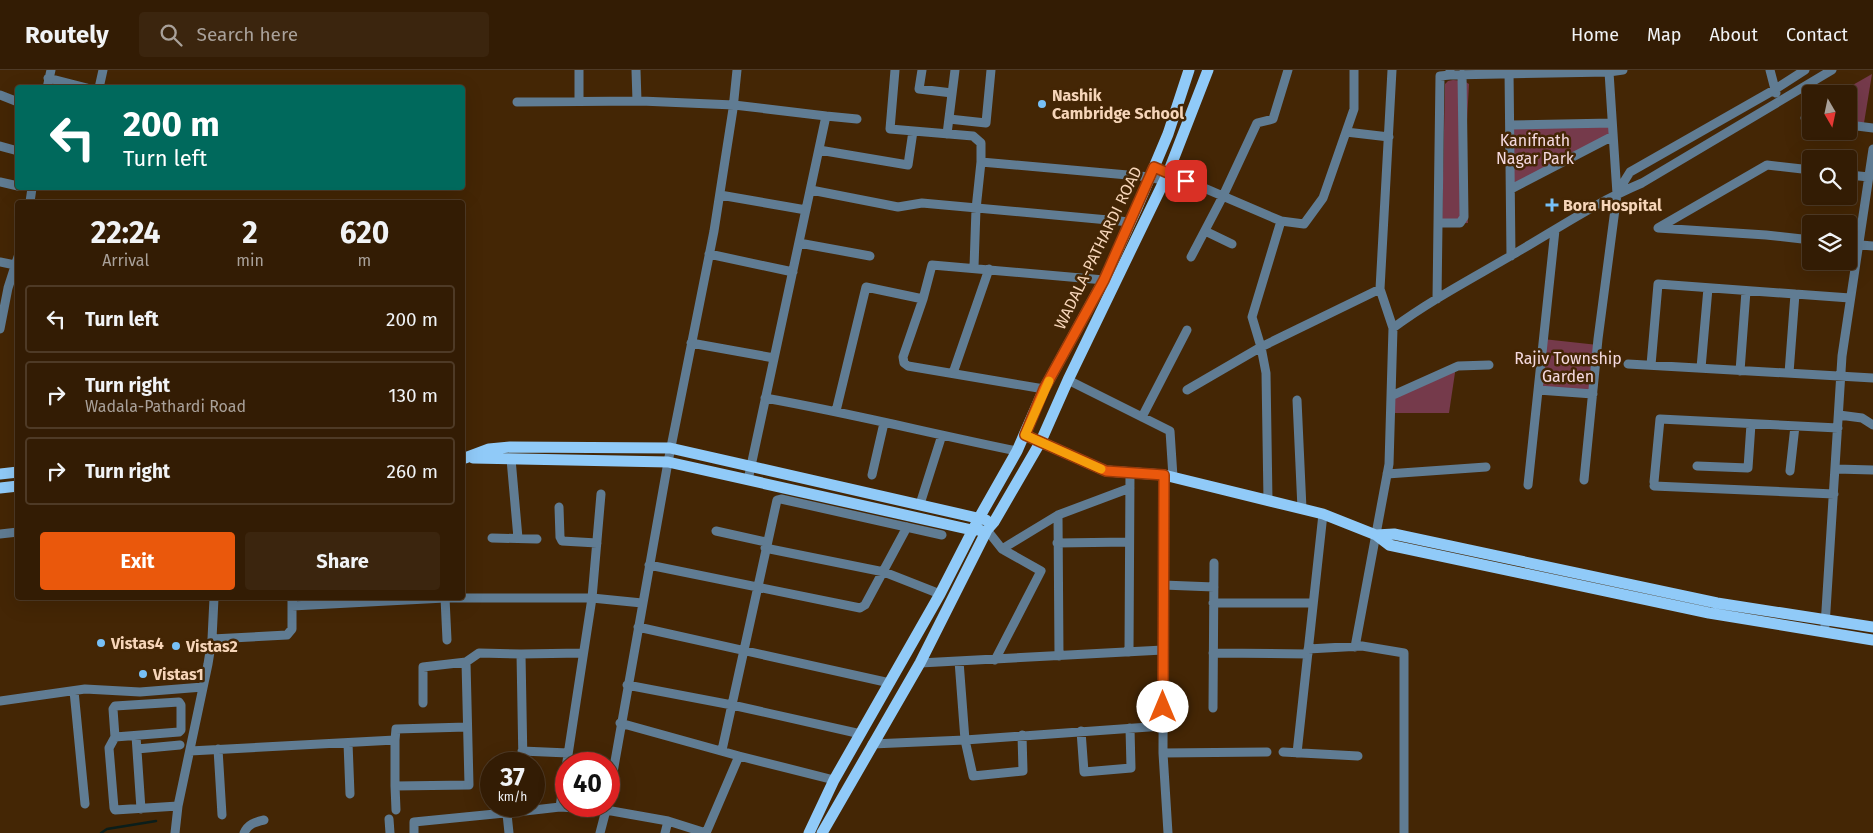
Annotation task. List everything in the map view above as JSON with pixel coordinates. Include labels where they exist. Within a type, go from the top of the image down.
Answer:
[{"type":"main road","name":"WADALA-PATHARDI ROAD","points":[[809,833],[834,780],[940,594],[972,530],[1018,451],[1044,389],[1104,280],[1168,134],[1189,70]]},
{"type":"main road","name":"WADALA-PATHARDI ROAD","points":[[822,833],[920,663],[990,526],[1041,441],[1068,380],[1166,177],[1208,70]]},
{"type":"main road","points":[[1025,435],[1106,471],[1169,476],[1323,514],[1376,535],[1389,545],[1709,613],[1873,640]]},
{"type":"main road","points":[[465,458],[510,446],[670,448],[979,518],[990,526]]},
{"type":"main road","points":[[465,458],[668,462],[972,530],[990,526]]},
{"type":"main road","points":[[0,474],[15,472]]},
{"type":"main road","points":[[0,488],[15,486]]},
{"type":"main road","points":[[1376,535],[1394,534],[1717,603],[1873,627]]},
{"type":"street","points":[[99,85],[103,70]]},
{"type":"street","points":[[579,70],[579,100]]},
{"type":"street","points":[[636,70],[637,101]]},
{"type":"street","points":[[616,752],[670,448],[720,195],[734,106],[737,70]]},
{"type":"street","points":[[895,70],[890,129],[973,136],[981,143],[982,162],[976,209],[974,267]]},
{"type":"street","points":[[922,70],[920,89],[952,93]]},
{"type":"street","points":[[947,134],[954,70]]},
{"type":"street","points":[[949,120],[986,123],[991,70]]},
{"type":"street","points":[[1191,257],[1223,196],[1257,123],[1273,119],[1288,70]]},
{"type":"street","points":[[982,162],[1152,172],[1223,196],[1281,221],[1304,224],[1323,198],[1354,109],[1354,70]]},
{"type":"street","points":[[1355,647],[1389,464],[1393,328],[1380,288],[1392,70]]},
{"type":"street","points":[[1437,299],[1440,76],[1450,72],[1462,74],[1608,72],[1623,70]]},
{"type":"street","points":[[1770,70],[1778,100]]},
{"type":"street","points":[[1617,194],[1630,172],[1774,90],[1805,70]]},
{"type":"street","points":[[1393,328],[1412,314],[1554,230],[1617,194],[1642,183],[1778,100],[1832,70]]},
{"type":"street","points":[[1509,72],[1511,256]]},
{"type":"street","points":[[1584,480],[1592,394],[1617,194],[1608,72]]},
{"type":"street","points":[[1438,223],[1460,223],[1464,216],[1462,74]]},
{"type":"street","points":[[48,76],[77,85]]},
{"type":"street","points":[[0,95],[15,101]]},
{"type":"street","points":[[516,102],[637,101],[734,106],[857,119]]},
{"type":"street","points":[[748,480],[826,116]]},
{"type":"street","points":[[1510,125],[1612,123]]},
{"type":"street","points":[[1858,126],[1873,128]]},
{"type":"street","points":[[819,150],[908,165],[913,131]]},
{"type":"street","points":[[1346,132],[1389,138]]},
{"type":"street","points":[[1511,189],[1613,136]]},
{"type":"street","points":[[0,146],[15,150]]},
{"type":"street","points":[[1857,231],[1873,149]]},
{"type":"street","points":[[1802,169],[1767,165],[1658,228],[1802,239]]},
{"type":"street","points":[[1857,176],[1869,177]]},
{"type":"street","points":[[0,182],[15,185]]},
{"type":"street","points":[[811,190],[898,207],[922,203],[1130,222]]},
{"type":"street","points":[[720,195],[806,210]]},
{"type":"street","points":[[1268,501],[1266,373],[1252,317],[1281,221]]},
{"type":"street","points":[[1528,485],[1554,230]]},
{"type":"street","points":[[1204,231],[1232,244]]},
{"type":"street","points":[[799,243],[870,256]]},
{"type":"street","points":[[1857,244],[1873,246]]},
{"type":"street","points":[[709,254],[793,272]]},
{"type":"street","points":[[0,262],[15,261]]},
{"type":"street","points":[[1,324],[4,291],[15,264]]},
{"type":"street","points":[[1044,389],[908,366],[904,363],[903,357],[923,300],[932,265],[989,268],[1104,280]]},
{"type":"street","points":[[953,373],[989,268]]},
{"type":"street","points":[[1825,632],[1840,376],[1852,270]]},
{"type":"street","points":[[1650,365],[1658,284],[1850,298]]},
{"type":"street","points":[[836,411],[866,287],[923,300]]},
{"type":"street","points":[[1187,390],[1261,347],[1380,288]]},
{"type":"street","points":[[1701,368],[1708,288]]},
{"type":"street","points":[[1740,370],[1746,290]]},
{"type":"street","points":[[1789,373],[1795,294]]},
{"type":"street","points":[[1142,417],[1187,330]]},
{"type":"street","points":[[691,343],[774,358]]},
{"type":"street","points":[[1628,364],[1873,378]]},
{"type":"street","points":[[1391,396],[1458,366],[1489,365]]},
{"type":"street","points":[[1068,380],[1170,430],[1163,585],[1163,753],[1168,833]]},
{"type":"street","points":[[1538,390],[1592,394]]},
{"type":"street","points":[[766,398],[836,411],[1018,451]]},
{"type":"street","points":[[1297,400],[1302,509]]},
{"type":"street","points":[[1838,415],[1862,418],[1873,425]]},
{"type":"street","points":[[1834,494],[1654,484],[1660,419],[1838,428]]},
{"type":"street","points":[[872,475],[884,423]]},
{"type":"street","points":[[1697,466],[1748,468],[1752,424]]},
{"type":"street","points":[[1790,471],[1795,426]]},
{"type":"street","points":[[920,504],[942,435]]},
{"type":"street","points":[[510,459],[518,538]]},
{"type":"street","points":[[1387,474],[1486,468]]},
{"type":"street","points":[[1836,469],[1873,470]]},
{"type":"street","points":[[1129,652],[1130,473]]},
{"type":"street","points":[[1002,549],[1058,515],[1130,488]]},
{"type":"street","points":[[568,752],[592,598],[600,494]]},
{"type":"street","points":[[722,750],[775,502],[778,499],[942,535]]},
{"type":"street","points":[[559,507],[560,537],[562,541],[597,543]]},
{"type":"street","points":[[1297,753],[1323,514]]},
{"type":"street","points":[[1058,515],[1059,656]]},
{"type":"street","points":[[990,526],[1002,549],[1041,571],[1058,577]]},
{"type":"street","points":[[649,565],[860,608],[865,605],[907,527]]},
{"type":"street","points":[[716,531],[766,545],[884,572],[940,594]]},
{"type":"street","points":[[0,534],[15,532]]},
{"type":"street","points":[[492,538],[537,539]]},
{"type":"street","points":[[1057,543],[1129,542]]},
{"type":"street","points":[[1213,708],[1214,563]]},
{"type":"street","points":[[995,660],[1041,571]]},
{"type":"street","points":[[1163,585],[1214,587]]},
{"type":"street","points":[[465,598],[592,598],[642,603]]},
{"type":"street","points":[[175,833],[178,806],[212,638],[214,600]]},
{"type":"street","points":[[212,638],[287,635],[292,629],[292,602],[368,600]]},
{"type":"street","points":[[445,600],[447,640]]},
{"type":"street","points":[[1214,603],[1314,603]]},
{"type":"street","points":[[638,627],[890,683]]},
{"type":"street","points":[[1213,653],[1308,651],[1355,647],[1404,653],[1404,833]]},
{"type":"street","points":[[920,663],[1163,650]]},
{"type":"street","points":[[423,703],[423,667],[466,662],[479,654],[582,653]]},
{"type":"street","points":[[521,654],[522,751],[555,752]]},
{"type":"street","points":[[959,661],[965,740],[972,776],[1023,771],[1022,735]]},
{"type":"street","points":[[395,786],[469,785],[466,662]]},
{"type":"street","points":[[627,685],[732,705],[861,734]]},
{"type":"street","points":[[0,701],[102,689],[140,692],[203,687]]},
{"type":"street","points":[[74,691],[85,804]]},
{"type":"street","points":[[115,737],[180,731],[180,703],[178,701],[115,706],[113,709],[115,737],[109,748],[114,808],[119,811],[178,806]]},
{"type":"street","points":[[620,723],[834,780]]},
{"type":"street","points":[[872,744],[965,740],[1163,726]]},
{"type":"street","points":[[396,810],[394,732],[396,729],[467,727]]},
{"type":"street","points":[[1081,731],[1084,772],[1131,768],[1130,728]]},
{"type":"street","points":[[136,736],[141,809]]},
{"type":"street","points":[[190,751],[395,740]]},
{"type":"street","points":[[348,743],[350,794]]},
{"type":"street","points":[[137,749],[180,745]]},
{"type":"street","points":[[218,749],[222,815]]},
{"type":"street","points":[[1163,753],[1266,752]]},
{"type":"street","points":[[1282,752],[1358,756]]},
{"type":"street","points":[[620,811],[668,821],[706,833],[739,756]]},
{"type":"street","points":[[414,833],[414,822],[480,816]]},
{"type":"street","points":[[507,817],[509,833]]},
{"type":"street","points":[[600,833],[604,817]]},
{"type":"street","points":[[389,819],[390,833]]},
{"type":"street","points":[[244,833],[246,827],[264,820]]},
{"type":"street","points":[[665,833],[668,821]]},
{"type":"green space","points":[[1872,74],[1864,123],[1858,122],[1858,85],[1853,85]]},
{"type":"green space","points":[[1453,80],[1464,81],[1469,84],[1466,140],[1468,223],[1442,224],[1445,84]]},
{"type":"green space","name":"Kanifnath Nagar Park","points":[[1612,123],[1613,136],[1511,189],[1510,125]]},
{"type":"green space","name":"Rajiv Township Garden","points":[[1543,339],[1598,345],[1593,394],[1538,390]]},
{"type":"green space","points":[[1456,366],[1449,413],[1390,413],[1391,396]]},
{"type":"waterway","points":[[101,833],[107,829],[156,821]]},
{"type":"slow traffic","points":[[1049,381],[1034,410],[1025,435],[1101,469]]},
{"type":"place","name":"Nashik Cambridge School","points":[[1042,104]]},
{"type":"place","name":"Bora Hospital","points":[[1552,205]]},
{"type":"place","name":"Vistas4","points":[[101,643]]},
{"type":"place","name":"Vistas2","points":[[176,646]]},
{"type":"place","name":"Vistas1","points":[[143,674]]},
{"type":"route","points":[[1163,707],[1164,475],[1106,471],[1025,435],[1044,389],[1104,280],[1154,167],[1186,181]]}]
